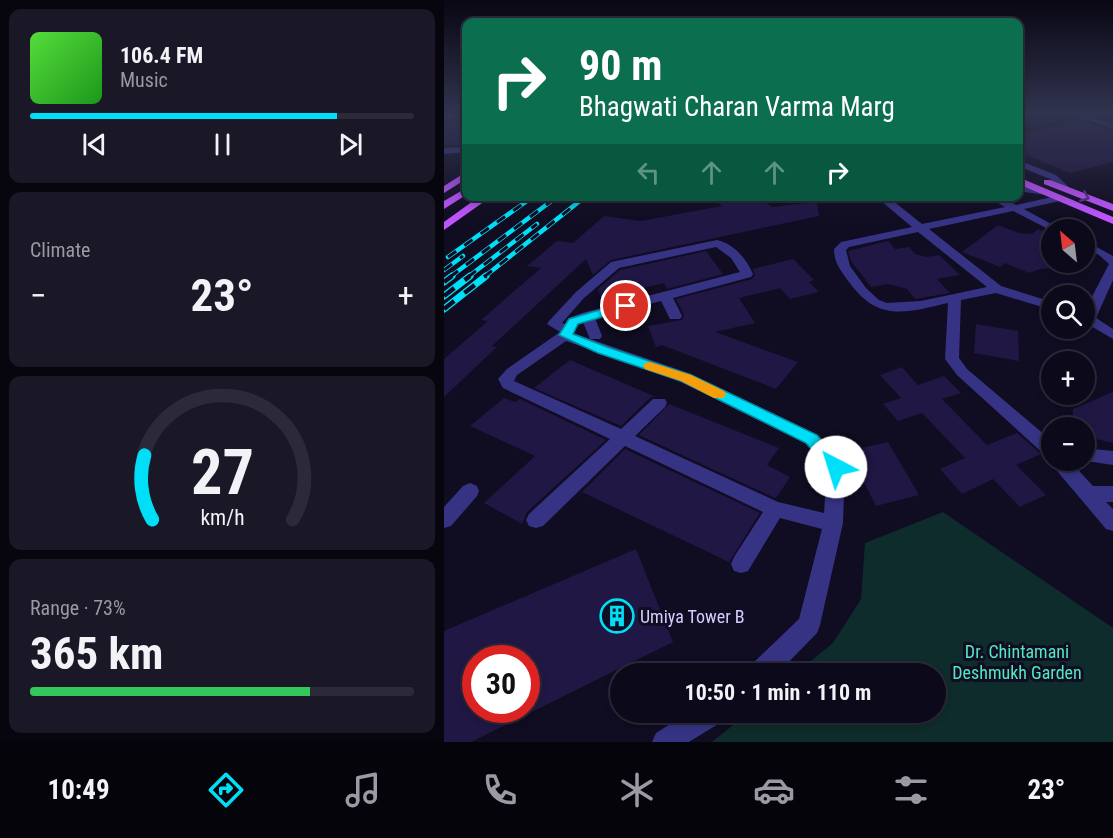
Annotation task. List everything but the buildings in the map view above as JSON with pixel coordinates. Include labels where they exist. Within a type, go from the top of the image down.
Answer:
[{"type":"main road","points":[[1023,174],[1113,221]]},
{"type":"main road","points":[[444,190],[462,179]]},
{"type":"main road","points":[[1023,182],[1046,192],[1064,194],[1113,208]]},
{"type":"main road","points":[[444,206],[462,194]]},
{"type":"main road","points":[[444,216],[465,201]]},
{"type":"main road","points":[[444,227],[480,201]]},
{"type":"street","points":[[444,151],[462,150]]},
{"type":"street","points":[[997,289],[909,307],[891,307],[866,297],[841,263],[840,249],[845,244],[1015,209],[1064,194],[1053,177],[1023,165]]},
{"type":"street","points":[[1023,189],[1046,192]]},
{"type":"street","points":[[886,201],[997,289],[1041,303]]},
{"type":"street","points":[[1000,201],[1041,222]]},
{"type":"street","points":[[771,663],[809,626],[833,523],[836,467],[812,439],[686,378],[603,350],[566,332],[554,324],[580,295],[615,265],[717,243],[727,246],[745,267],[747,274],[669,305],[591,325],[574,321],[566,332],[512,372],[506,379],[508,384],[775,509],[833,523]]},
{"type":"street","points":[[1095,249],[1113,262]]},
{"type":"street","points":[[1095,308],[1108,293],[1113,267]]},
{"type":"street","points":[[956,298],[952,358],[962,372],[1041,444]]},
{"type":"street","points":[[1095,323],[1113,335]]},
{"type":"street","points":[[536,520],[659,404]]},
{"type":"street","points":[[1095,456],[1113,458]]},
{"type":"street","points":[[1067,471],[1113,523]]},
{"type":"street","points":[[444,520],[470,491]]},
{"type":"street","points":[[1088,494],[1113,494]]},
{"type":"street","points":[[741,564],[775,509]]},
{"type":"street","points":[[665,742],[696,723]]},
{"type":"green space","name":"Dr. Chintamani Deshmukh Garden","points":[[943,512],[1113,628],[1113,742],[712,742],[736,723],[946,723],[946,663],[808,663],[833,643],[861,599],[865,543]]},
{"type":"railway","points":[[448,257],[527,201]]},
{"type":"railway","points":[[450,277],[551,201]]},
{"type":"railway","points":[[484,277],[580,201]]},
{"type":"railway","points":[[468,277],[537,224]]},
{"type":"railway","points":[[444,270],[463,256]]},
{"type":"railway","points":[[444,282],[452,276]]},
{"type":"railway","points":[[444,296],[470,276]]},
{"type":"railway","points":[[444,309],[486,276]]},
{"type":"slow traffic","points":[[650,366],[686,378],[719,394]]},
{"type":"place","name":"Umiya Tower B","points":[[617,616]]},
{"type":"route","points":[[626,306],[574,321],[565,335],[686,378],[812,439],[836,467]]}]
